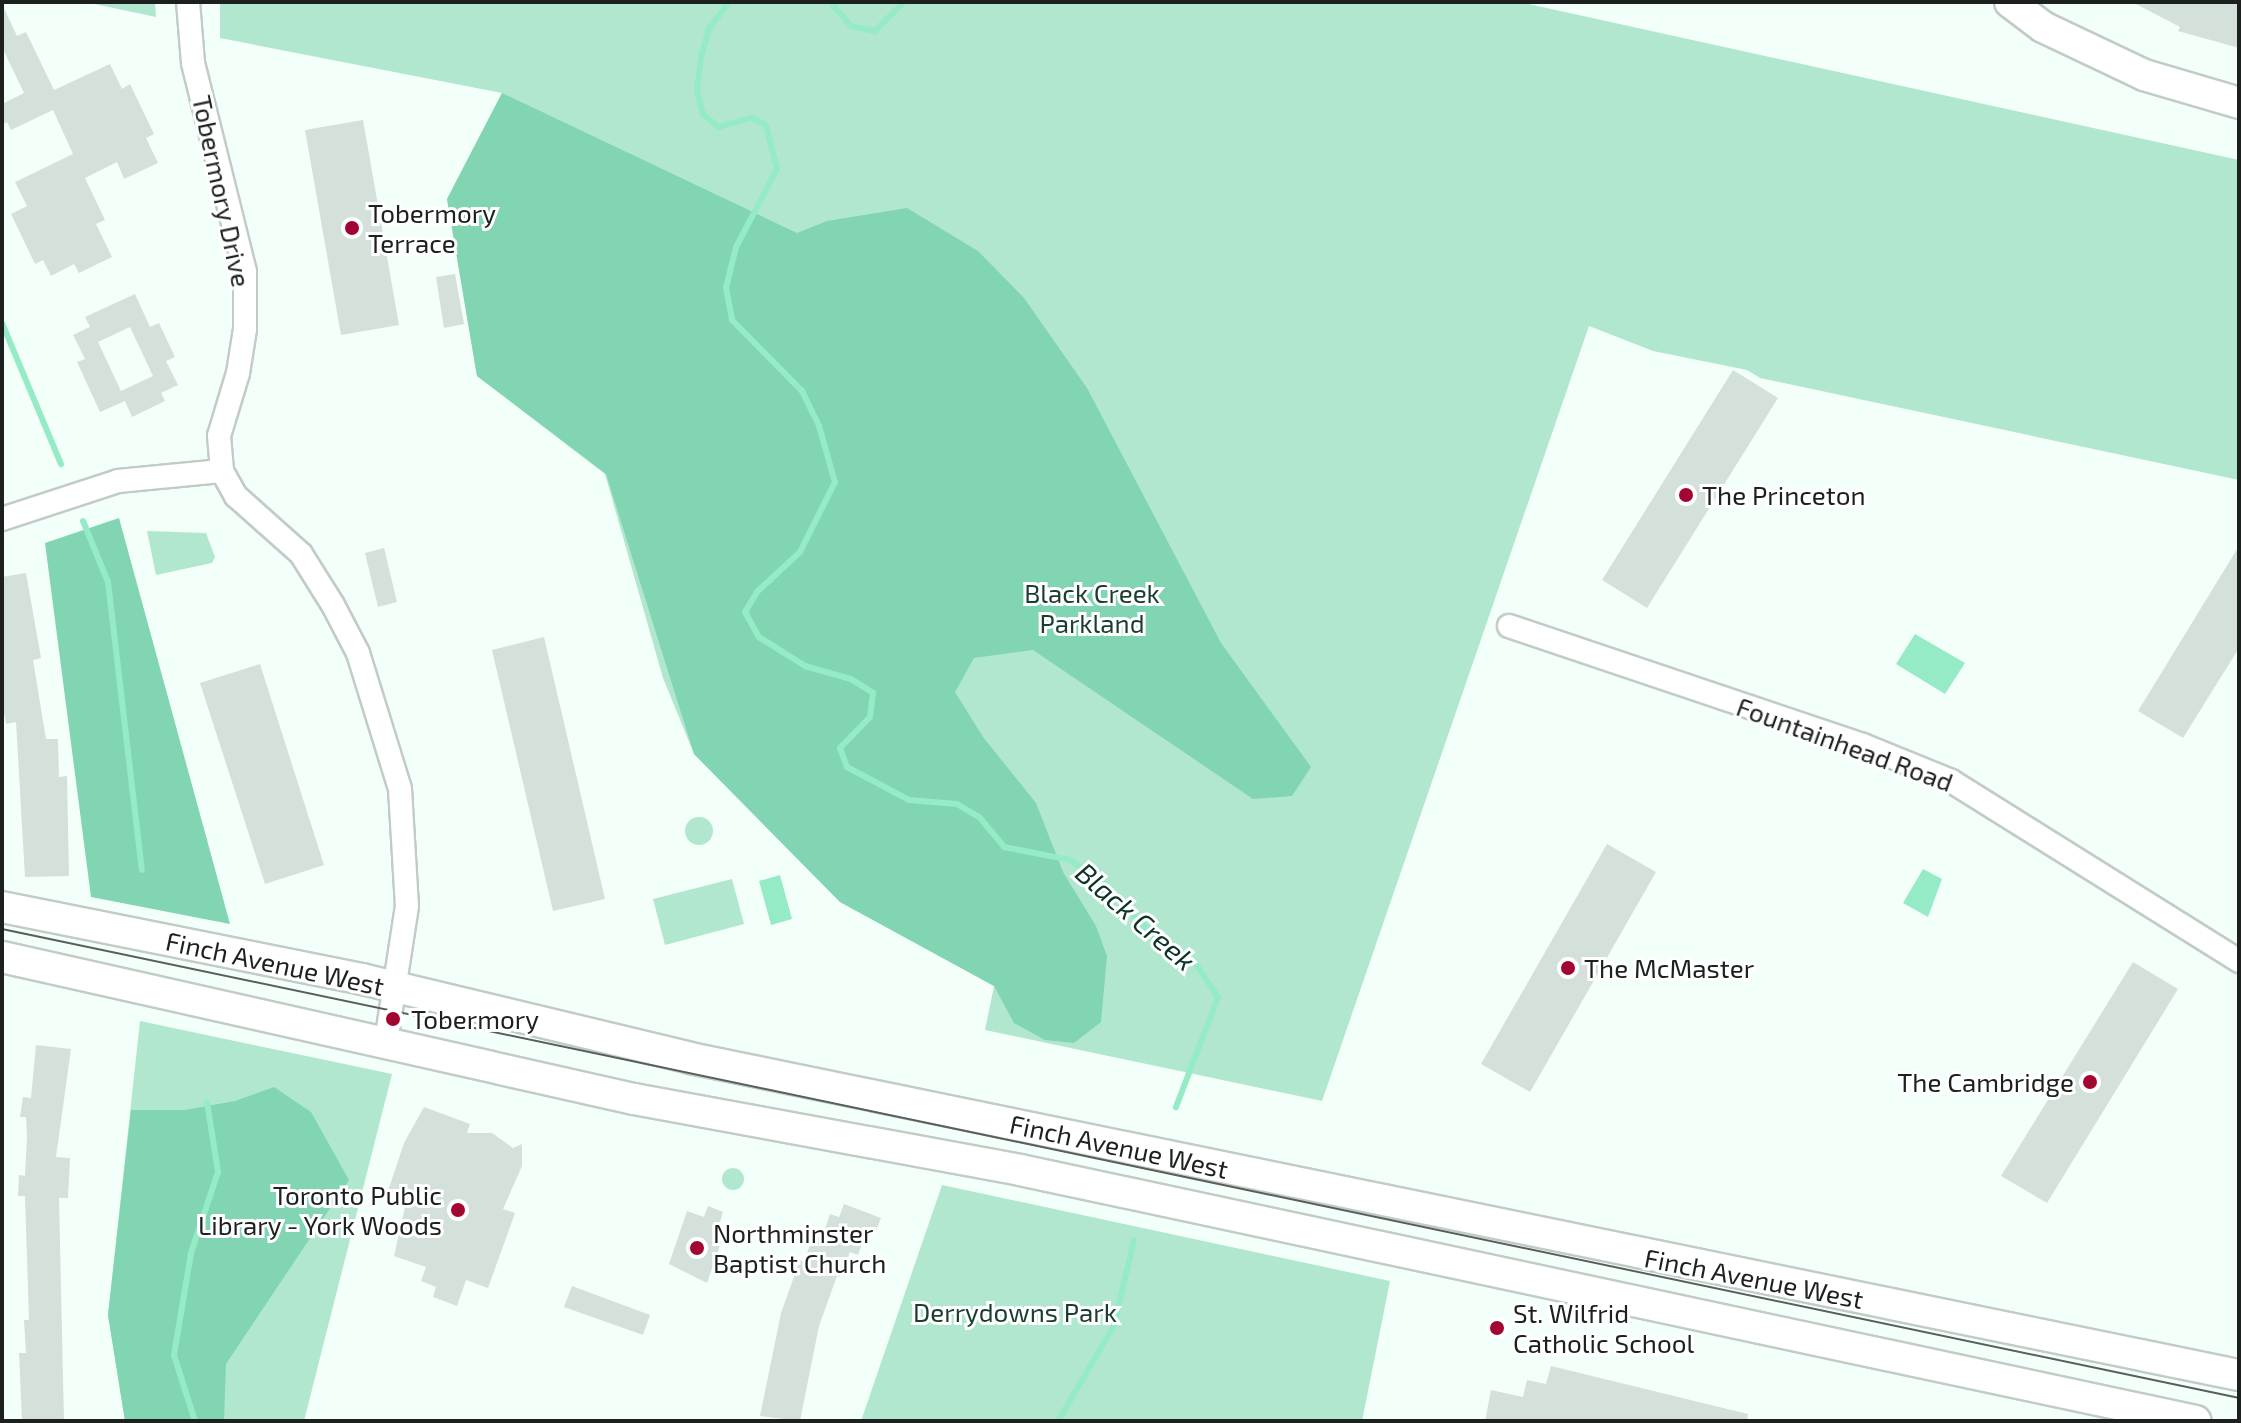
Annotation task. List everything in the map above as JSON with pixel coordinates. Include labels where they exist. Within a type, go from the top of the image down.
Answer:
[{"type":"main road","points":[[2010,2],[2043,27],[2144,75],[2239,103]]},
{"type":"main road","points":[[2144,75],[2239,92]]},
{"type":"main road","name":"Finch Avenue West","points":[[2,907],[397,989],[690,1058],[2239,1375]]},
{"type":"main road","name":"Finch Avenue West","points":[[2,957],[634,1099],[1020,1170],[2196,1421]]},
{"type":"street","name":"Tobermory Drive","points":[[188,2],[193,63],[245,272],[245,329],[219,436],[222,471]]},
{"type":"street","points":[[2,519],[118,481],[222,471],[236,496],[301,554],[325,590],[358,653],[387,738],[402,804],[407,906],[397,989],[386,1041]]},
{"type":"street","name":"Fountainhead Road","points":[[1509,626],[1863,745],[1951,781],[2239,961]]},
{"type":"green space","points":[[85,2],[155,2],[156,17]]},
{"type":"green space","name":"Black Creek Parkland","points":[[220,2],[1519,2],[2239,160],[2239,480],[1760,378],[1747,370],[1653,351],[1589,326],[1322,1101],[985,1030],[994,986],[840,902],[694,754],[663,678],[605,474],[477,376],[447,199],[502,93],[220,38]]},
{"type":"green space","points":[[502,93],[797,233],[827,221],[907,208],[978,251],[1024,298],[1087,388],[1221,643],[1311,767],[1292,796],[1253,799],[1033,650],[974,658],[955,692],[983,737],[1036,803],[1063,872],[1096,926],[1107,956],[1101,1022],[1074,1043],[1045,1040],[1014,1023],[994,986],[840,902],[694,754],[606,474],[477,376],[447,199]]},
{"type":"green space","points":[[119,518],[230,924],[91,897],[45,543]]},
{"type":"green space","points":[[147,531],[206,533],[215,557],[212,563],[156,575]]},
{"type":"green space","points":[[699,817],[709,821],[713,831],[709,841],[699,845],[689,841],[685,831],[689,821]]},
{"type":"green space","points":[[732,879],[744,924],[665,945],[653,899]]},
{"type":"green space","points":[[140,1021],[392,1074],[304,1421],[125,1421],[108,1315]]},
{"type":"green space","points":[[274,1087],[311,1112],[349,1180],[226,1364],[224,1421],[125,1421],[108,1315],[131,1110],[185,1110],[235,1101]]},
{"type":"green space","points":[[729,1168],[737,1168],[744,1179],[737,1190],[729,1190],[722,1183],[722,1175]]},
{"type":"green space","name":"Derrydowns Park","points":[[942,1185],[1390,1281],[1362,1421],[861,1421]]},
{"type":"shaded area","points":[[1915,634],[1965,663],[1945,694],[1896,664]]},
{"type":"shaded area","points":[[1923,869],[1942,879],[1928,917],[1903,903]]},
{"type":"shaded area","points":[[780,875],[792,919],[771,925],[759,881]]},
{"type":"building","points":[[2132,2],[2239,2],[2239,48],[2178,31],[2180,27]]},
{"type":"building","points":[[2,4],[17,36],[26,32],[54,90],[110,64],[122,89],[130,84],[154,134],[146,138],[158,163],[124,179],[117,162],[85,178],[105,220],[96,224],[112,257],[79,273],[74,264],[51,276],[43,260],[35,264],[11,214],[27,206],[15,182],[73,154],[53,110],[11,130],[7,122],[2,125],[2,104],[24,93],[2,47]]},
{"type":"building","name":"Tobermory Terrace","points":[[363,120],[399,325],[341,335],[305,130]]},
{"type":"building","points":[[455,274],[464,324],[444,328],[436,277]]},
{"type":"building","points":[[135,294],[150,327],[159,323],[175,357],[166,361],[178,385],[161,393],[165,401],[132,417],[125,401],[100,412],[77,362],[85,359],[73,335],[90,327],[85,317]],"holes":[[[130,327],[153,376],[121,391],[98,342]]]},
{"type":"building","name":"The Princeton","points":[[1733,370],[1778,398],[1647,608],[1602,580]]},
{"type":"building","points":[[2239,546],[2239,648],[2183,738],[2138,711]]},
{"type":"building","points":[[384,548],[397,602],[378,607],[365,553]]},
{"type":"building","points":[[26,573],[41,658],[33,660],[46,739],[58,739],[59,777],[67,776],[69,876],[25,877],[16,722],[6,724],[2,700],[2,577]]},
{"type":"building","points":[[544,637],[605,899],[553,911],[492,650]]},
{"type":"building","points":[[260,664],[324,865],[265,884],[200,683]]},
{"type":"building","name":"The McMaster","points":[[1607,844],[1656,872],[1530,1092],[1481,1064]]},
{"type":"building","name":"The Cambridge","points":[[2133,962],[2178,989],[2047,1203],[2001,1176]]},
{"type":"building","points":[[36,1045],[71,1049],[56,1157],[70,1158],[68,1198],[59,1198],[64,1421],[22,1421],[19,1353],[26,1353],[24,1320],[29,1320],[25,1196],[18,1196],[19,1175],[25,1176],[27,1137],[26,1117],[20,1117],[23,1097],[31,1098]]},
{"type":"building","name":"Toronto Public Library - York Woods","points":[[424,1107],[470,1124],[467,1133],[492,1133],[513,1148],[522,1144],[522,1166],[503,1209],[515,1213],[488,1288],[466,1280],[457,1306],[433,1297],[436,1287],[421,1281],[426,1267],[394,1256],[407,1198],[388,1191],[404,1143]]},
{"type":"building","points":[[844,1204],[881,1218],[875,1233],[867,1230],[858,1255],[850,1252],[840,1277],[837,1276],[819,1326],[800,1421],[760,1416],[781,1313],[800,1260],[804,1262],[813,1236],[822,1239],[830,1214],[839,1217]]},
{"type":"building","name":"Northminster Baptist Church","points":[[708,1206],[723,1212],[718,1229],[725,1231],[707,1283],[669,1264],[687,1211],[704,1217]]},
{"type":"building","points":[[572,1286],[650,1315],[643,1335],[564,1307]]},
{"type":"building","points":[[1551,1366],[1748,1414],[1747,1421],[1485,1421],[1491,1390],[1523,1397],[1527,1380],[1546,1384]]},
{"type":"waterway","name":"Black Creek","points":[[729,2],[709,29],[701,57],[697,91],[703,114],[718,127],[752,118],[766,125],[777,169],[736,247],[726,288],[732,320],[802,391],[819,426],[835,482],[800,552],[757,592],[745,612],[759,637],[805,666],[851,679],[873,693],[870,717],[840,748],[847,767],[909,800],[957,804],[980,818],[1004,847],[1070,860],[1107,886],[1148,930],[1195,963],[1218,997],[1176,1107]]},
{"type":"waterway","name":"Black Creek","points":[[830,2],[851,26],[875,31],[904,2]]},
{"type":"waterway","points":[[2,323],[61,464]]},
{"type":"waterway","points":[[83,521],[108,582],[142,870]]},
{"type":"waterway","points":[[195,1421],[174,1355],[191,1253],[218,1172],[207,1102]]},
{"type":"waterway","name":"Black Creek","points":[[1058,1421],[1114,1326],[1134,1240]]},
{"type":"tram line","points":[[2,929],[2239,1398]]},
{"type":"place","name":"Tobermory Terrace","points":[[352,228]]},
{"type":"place","name":"The Princeton","points":[[1686,495]]},
{"type":"place","name":"The McMaster","points":[[1568,968]]},
{"type":"place","name":"Tobermory","points":[[393,1019]]},
{"type":"place","name":"The Cambridge","points":[[2090,1082]]},
{"type":"place","name":"Toronto Public Library - York Woods","points":[[458,1210]]},
{"type":"place","name":"Northminster Baptist Church","points":[[697,1248]]},
{"type":"place","name":"St. Wilfrid Catholic School","points":[[1497,1328]]}]
